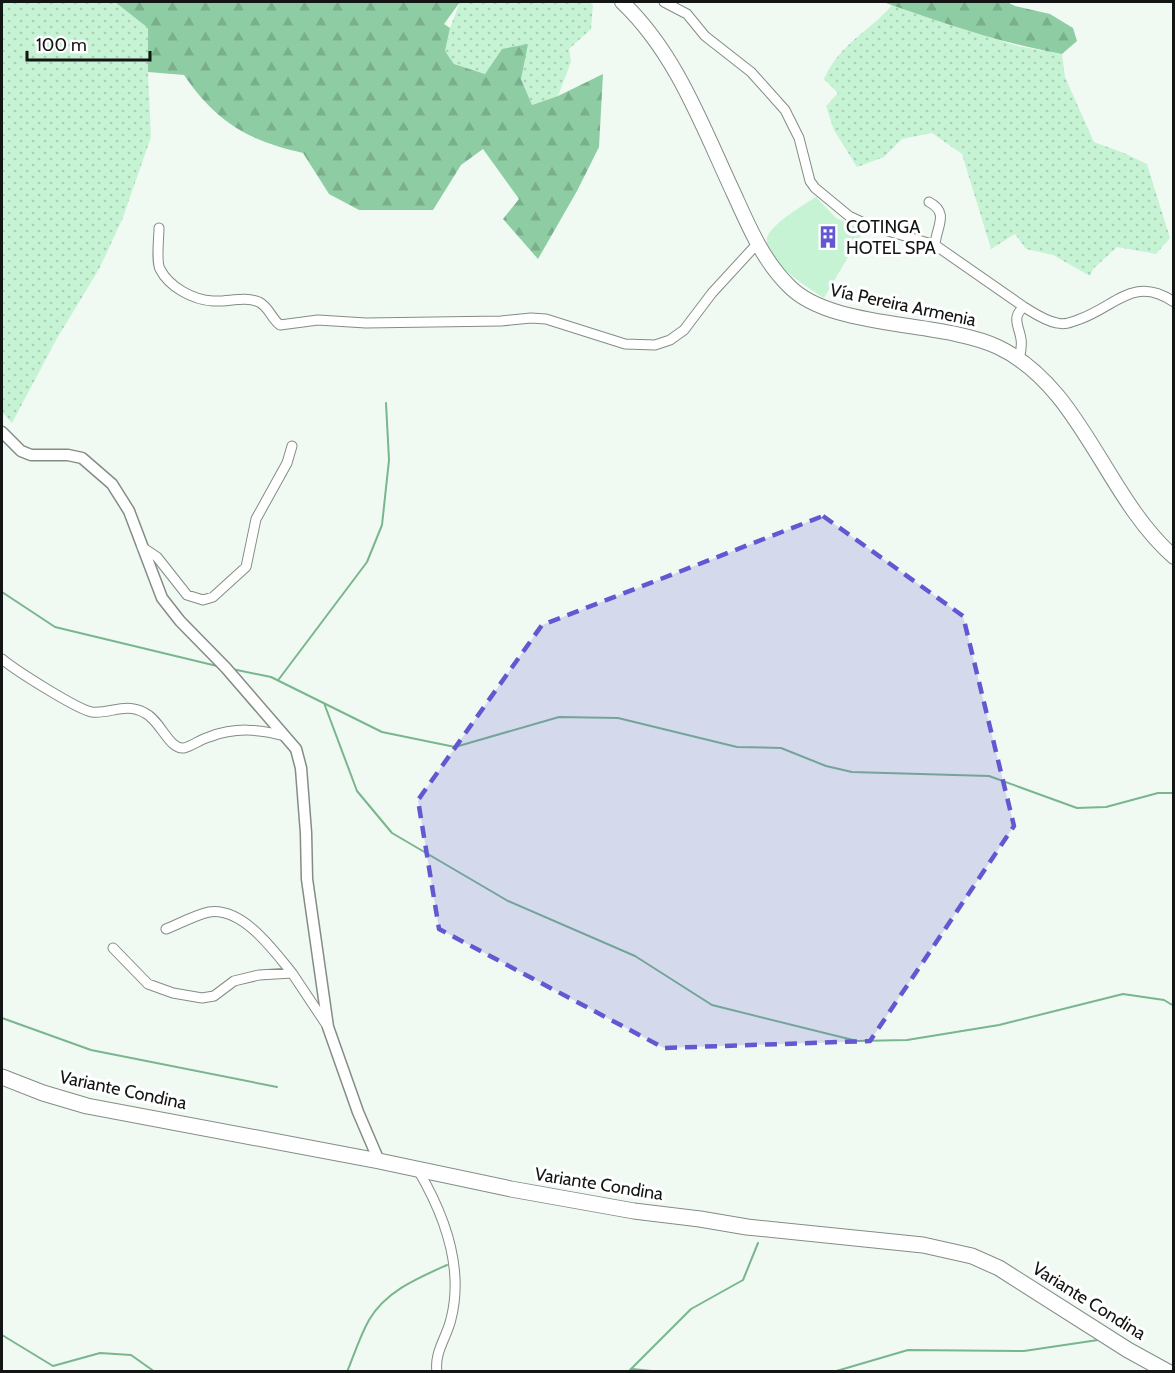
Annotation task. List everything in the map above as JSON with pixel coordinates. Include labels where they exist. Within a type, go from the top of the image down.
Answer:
[{"type":"highway","name":"Variante Condina","points":[[2,1077],[43,1093],[87,1106],[634,1211],[747,1227],[923,1245],[972,1256],[999,1268],[1128,1350],[1168,1371]]},
{"type":"main road","name":"Vía Pereira Armenia","points":[[622,2],[651,34],[676,72],[757,244],[787,285],[806,300],[823,307],[852,315],[966,336],[989,344],[1019,359],[1039,374],[1057,394],[1138,517],[1173,557]]},
{"type":"street","points":[[664,2],[687,14],[705,36],[751,72],[785,110],[799,138],[810,181],[815,188],[849,216],[868,225],[935,245],[1024,307],[1050,321],[1067,324],[1141,290],[1160,292],[1173,302]]},
{"type":"street","points":[[928,202],[936,206],[941,217],[935,245]]},
{"type":"street","points":[[159,228],[159,268],[171,284],[189,295],[212,302],[256,300],[266,306],[274,321],[280,325],[318,320],[366,323],[501,321],[531,318],[546,319],[625,344],[643,346],[670,340],[684,330],[712,293],[757,244]]},
{"type":"street","points":[[1019,359],[1022,345],[1016,319],[1024,307]]},
{"type":"street","points":[[2,432],[21,451],[31,455],[68,455],[82,458],[112,484],[129,511],[162,598],[180,621],[226,668],[296,749],[306,833],[307,879],[328,1027],[358,1112],[379,1161]]},
{"type":"street","points":[[142,547],[157,557],[187,595],[203,600],[213,597],[246,567],[255,519],[287,463],[292,446]]},
{"type":"street","points":[[2,659],[26,676],[89,712],[136,709],[147,713],[156,720],[175,747],[183,748],[224,732],[257,729],[285,736]]},
{"type":"street","points":[[166,929],[210,912],[234,915],[266,940],[292,973],[328,1027]]},
{"type":"street","points":[[113,948],[148,984],[173,993],[202,998],[214,996],[234,981],[259,975],[292,973]]},
{"type":"street","points":[[418,1170],[437,1207],[456,1272],[454,1306],[437,1356],[437,1371]]},
{"type":"highlighted area","points":[[823,516],[963,616],[1014,826],[870,1041],[664,1048],[439,929],[418,800],[542,625]]},
{"type":"green space","points":[[2,2],[115,2],[149,28],[148,72],[151,137],[122,220],[99,269],[56,340],[12,423],[2,412]]},
{"type":"green space","points":[[115,2],[460,2],[444,24],[450,28],[445,51],[454,64],[485,74],[502,49],[528,44],[521,79],[532,105],[558,96],[603,74],[599,147],[538,259],[503,219],[519,199],[483,149],[461,165],[433,210],[359,210],[329,194],[303,153],[266,142],[235,127],[208,105],[184,75],[148,72],[148,28]]},
{"type":"green space","points":[[460,2],[588,2],[593,5],[591,29],[569,49],[571,62],[558,96],[532,105],[521,79],[502,49],[485,74],[454,64],[445,51],[450,28]]},
{"type":"green space","points":[[883,2],[1007,2],[1050,14],[1073,28],[1077,41],[1062,54],[972,32]]},
{"type":"green space","points":[[892,5],[1017,46],[1062,54],[1065,77],[1094,142],[1147,164],[1170,238],[1156,254],[1117,247],[1093,269],[1090,276],[1053,255],[1026,249],[1015,234],[991,249],[962,154],[932,133],[902,139],[884,157],[857,167],[834,130],[826,106],[838,93],[824,79],[846,47]]},
{"type":"green space","points":[[816,197],[836,218],[864,230],[824,298],[797,280],[777,262],[767,244],[768,235],[776,225]]},
{"type":"waterway","points":[[279,679],[367,562],[382,525],[389,460],[386,403]]},
{"type":"waterway","points":[[2,592],[55,627],[217,666]]},
{"type":"waterway","points":[[232,669],[271,677],[382,732],[455,747],[559,717],[618,718],[737,747],[781,748],[826,766],[852,772],[989,776],[1077,808],[1106,807],[1158,793],[1174,793]]},
{"type":"waterway","points":[[324,703],[357,791],[392,833],[508,901],[635,956],[712,1005],[857,1041],[907,1040],[999,1025],[1123,994],[1164,1000],[1174,1006]]},
{"type":"waterway","points":[[2,1018],[91,1050],[277,1087]]},
{"type":"waterway","points":[[628,1372],[691,1309],[743,1280],[758,1243]]},
{"type":"waterway","points":[[347,1372],[369,1320],[384,1301],[404,1286],[447,1265]]},
{"type":"waterway","points":[[2,1335],[53,1366],[100,1353],[131,1355],[155,1372]]},
{"type":"waterway","points":[[833,1372],[908,1350],[1024,1351],[1098,1340]]},
{"type":"waterway","points":[[632,1369],[662,1372]]},
{"type":"place","name":"COTINGA HOTEL SPA","points":[[828,237]]}]
